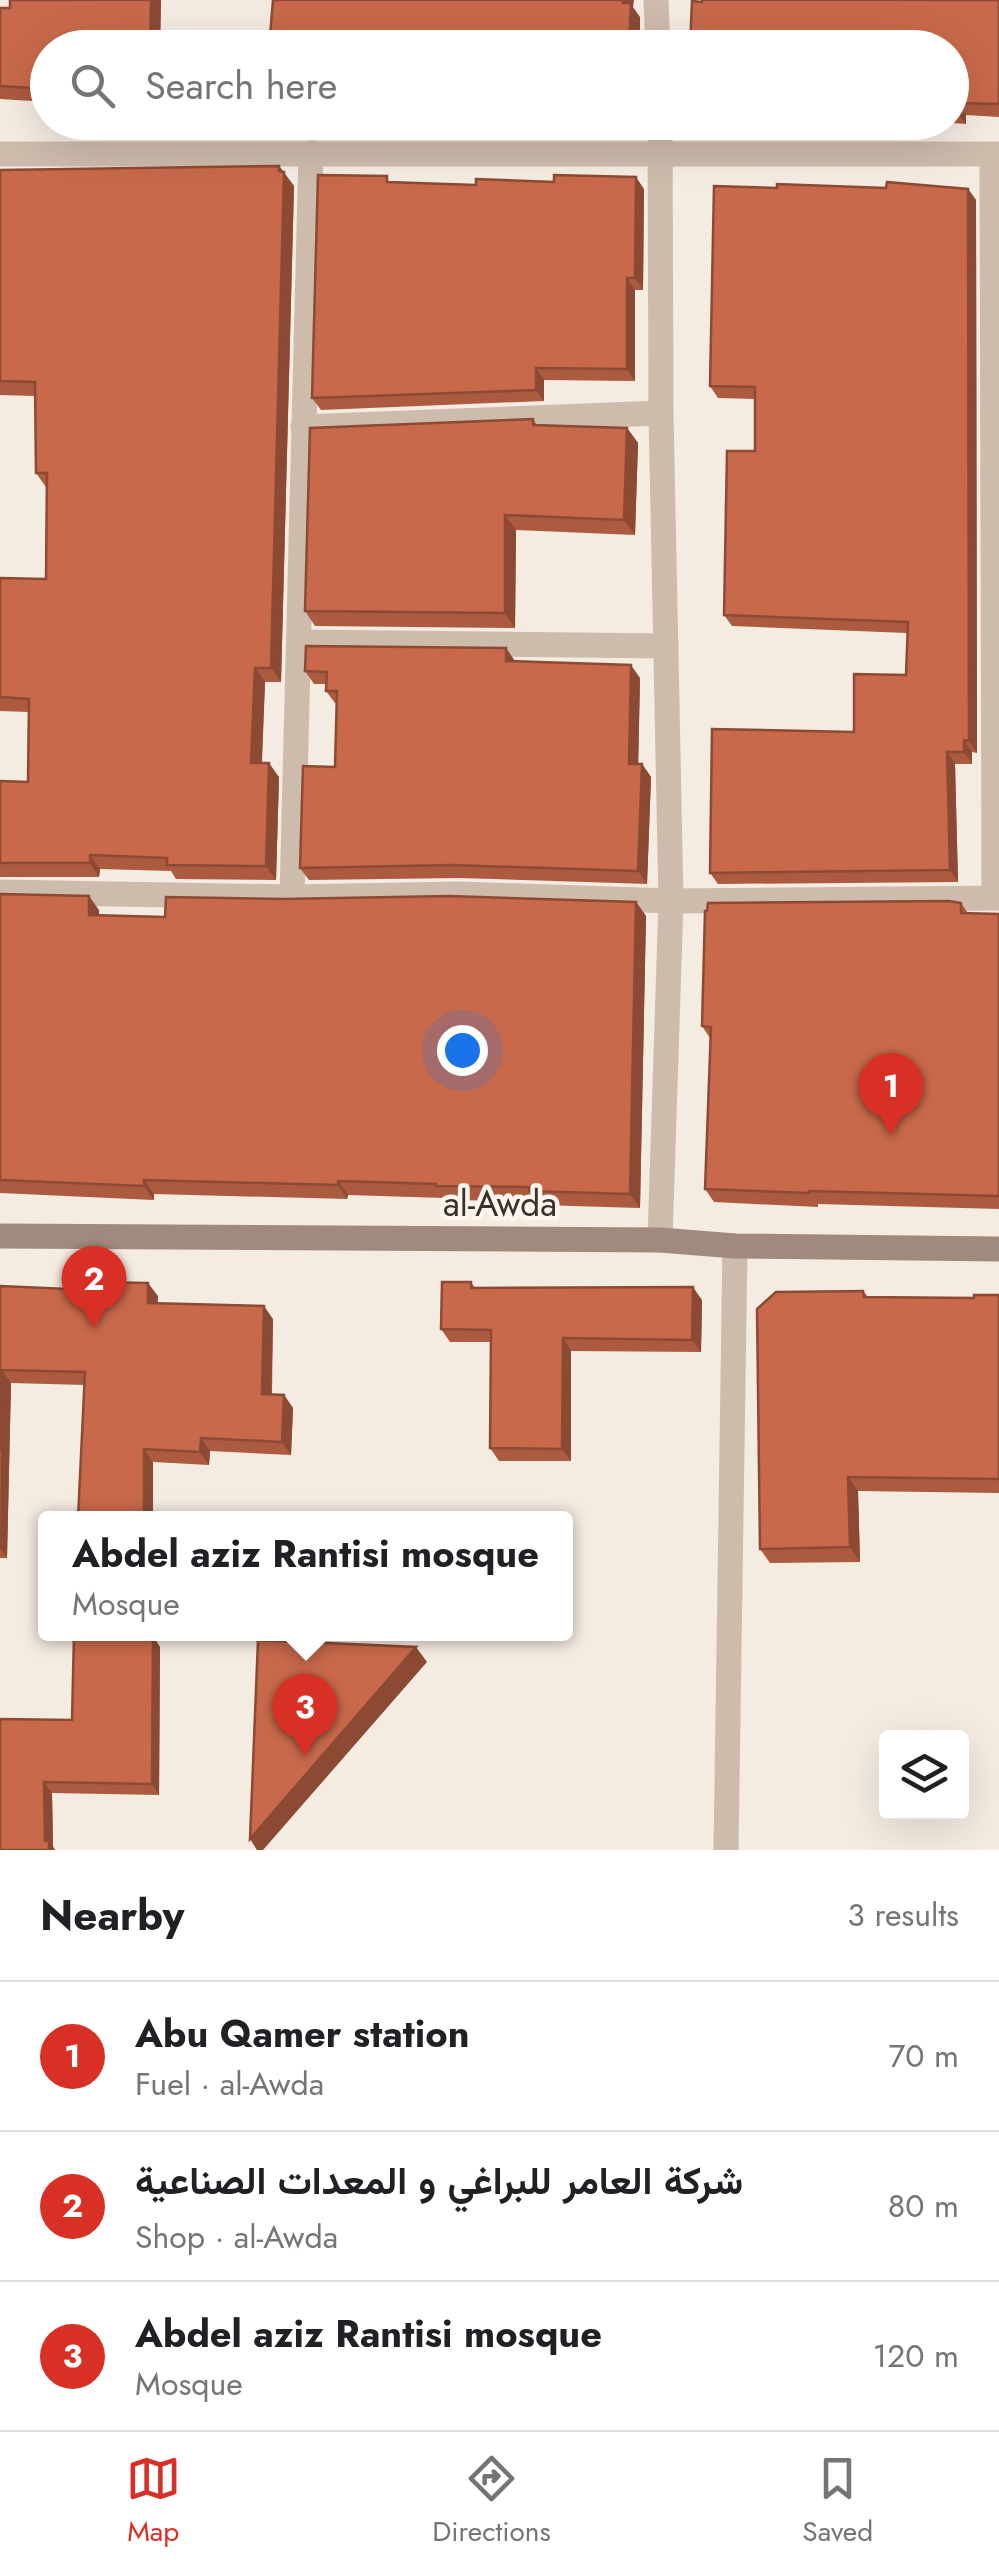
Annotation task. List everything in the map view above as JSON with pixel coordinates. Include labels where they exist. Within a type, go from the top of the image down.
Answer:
[{"type":"main road","name":"al-Awda","points":[[0,1236],[660,1240],[734,1246],[999,1249]]},
{"type":"street","points":[[656,0],[657,30]]},
{"type":"street","points":[[660,1240],[671,901],[661,414],[661,140]]},
{"type":"street","points":[[292,898],[311,153]]},
{"type":"street","points":[[0,154],[995,154],[996,898],[671,901],[460,894],[292,898],[0,892]]},
{"type":"street","points":[[303,427],[661,414]]},
{"type":"street","points":[[299,642],[666,646]]},
{"type":"street","points":[[726,1850],[734,1246]]},
{"type":"building","points":[[10,0],[151,0],[150,30],[30,30],[30,88],[0,86],[0,8],[10,8]]},
{"type":"building","points":[[273,0],[631,3],[630,30],[270,30]]},
{"type":"building","points":[[999,0],[999,104],[969,103],[969,30],[691,30],[692,1]]},
{"type":"building","points":[[279,166],[279,171],[284,172],[271,668],[255,668],[251,763],[269,763],[266,866],[167,865],[167,858],[90,855],[90,863],[0,863],[0,781],[28,782],[29,699],[0,697],[0,578],[46,579],[47,473],[36,473],[35,382],[0,381],[0,170]]},
{"type":"building","points":[[318,175],[387,176],[387,182],[476,185],[476,179],[554,182],[554,175],[636,177],[635,278],[627,278],[627,369],[536,368],[536,390],[312,398]]},
{"type":"building","points":[[887,182],[968,189],[969,741],[964,740],[964,752],[947,752],[950,870],[710,873],[712,729],[854,732],[854,674],[906,675],[908,622],[724,615],[727,451],[755,451],[755,387],[710,386],[714,186],[886,188]]},
{"type":"building","points":[[533,419],[533,425],[627,428],[624,520],[505,515],[505,613],[305,611],[310,428]]},
{"type":"building","points":[[306,646],[506,648],[506,661],[631,665],[629,764],[642,764],[638,871],[451,865],[300,868],[303,766],[335,767],[337,691],[326,691],[327,672],[305,671]]},
{"type":"building","points":[[0,894],[89,896],[89,915],[165,917],[166,897],[449,896],[636,902],[630,1194],[338,1181],[338,1185],[144,1180],[144,1186],[0,1180]]},
{"type":"building","points":[[708,903],[961,903],[961,913],[999,914],[999,1196],[705,1189],[711,1027],[702,1026]]},
{"type":"building","points":[[91,1282],[148,1283],[148,1303],[264,1306],[262,1394],[284,1395],[282,1442],[201,1438],[200,1452],[144,1449],[144,1511],[78,1511],[85,1372],[2,1370],[0,1451],[0,1286],[91,1290]]},
{"type":"building","points":[[442,1282],[471,1282],[471,1288],[693,1287],[692,1340],[563,1338],[562,1449],[490,1448],[491,1330],[441,1329]]},
{"type":"building","points":[[863,1291],[864,1297],[999,1295],[999,1479],[848,1477],[850,1547],[760,1549],[757,1309],[776,1292]]},
{"type":"building","points":[[74,1641],[153,1641],[152,1784],[44,1782],[45,1841],[49,1841],[49,1850],[0,1850],[0,1719],[72,1720]]},
{"type":"building","points":[[258,1641],[416,1647],[250,1839]]},
{"type":"place","name":"Abu Qamer station","points":[[891,1135]]},
{"type":"place","name":"شركة العامر للبراغي و المعدات الصناعية","points":[[94,1328]]},
{"type":"place","name":"Abdel aziz Rantisi mosque","points":[[305,1756]]}]
